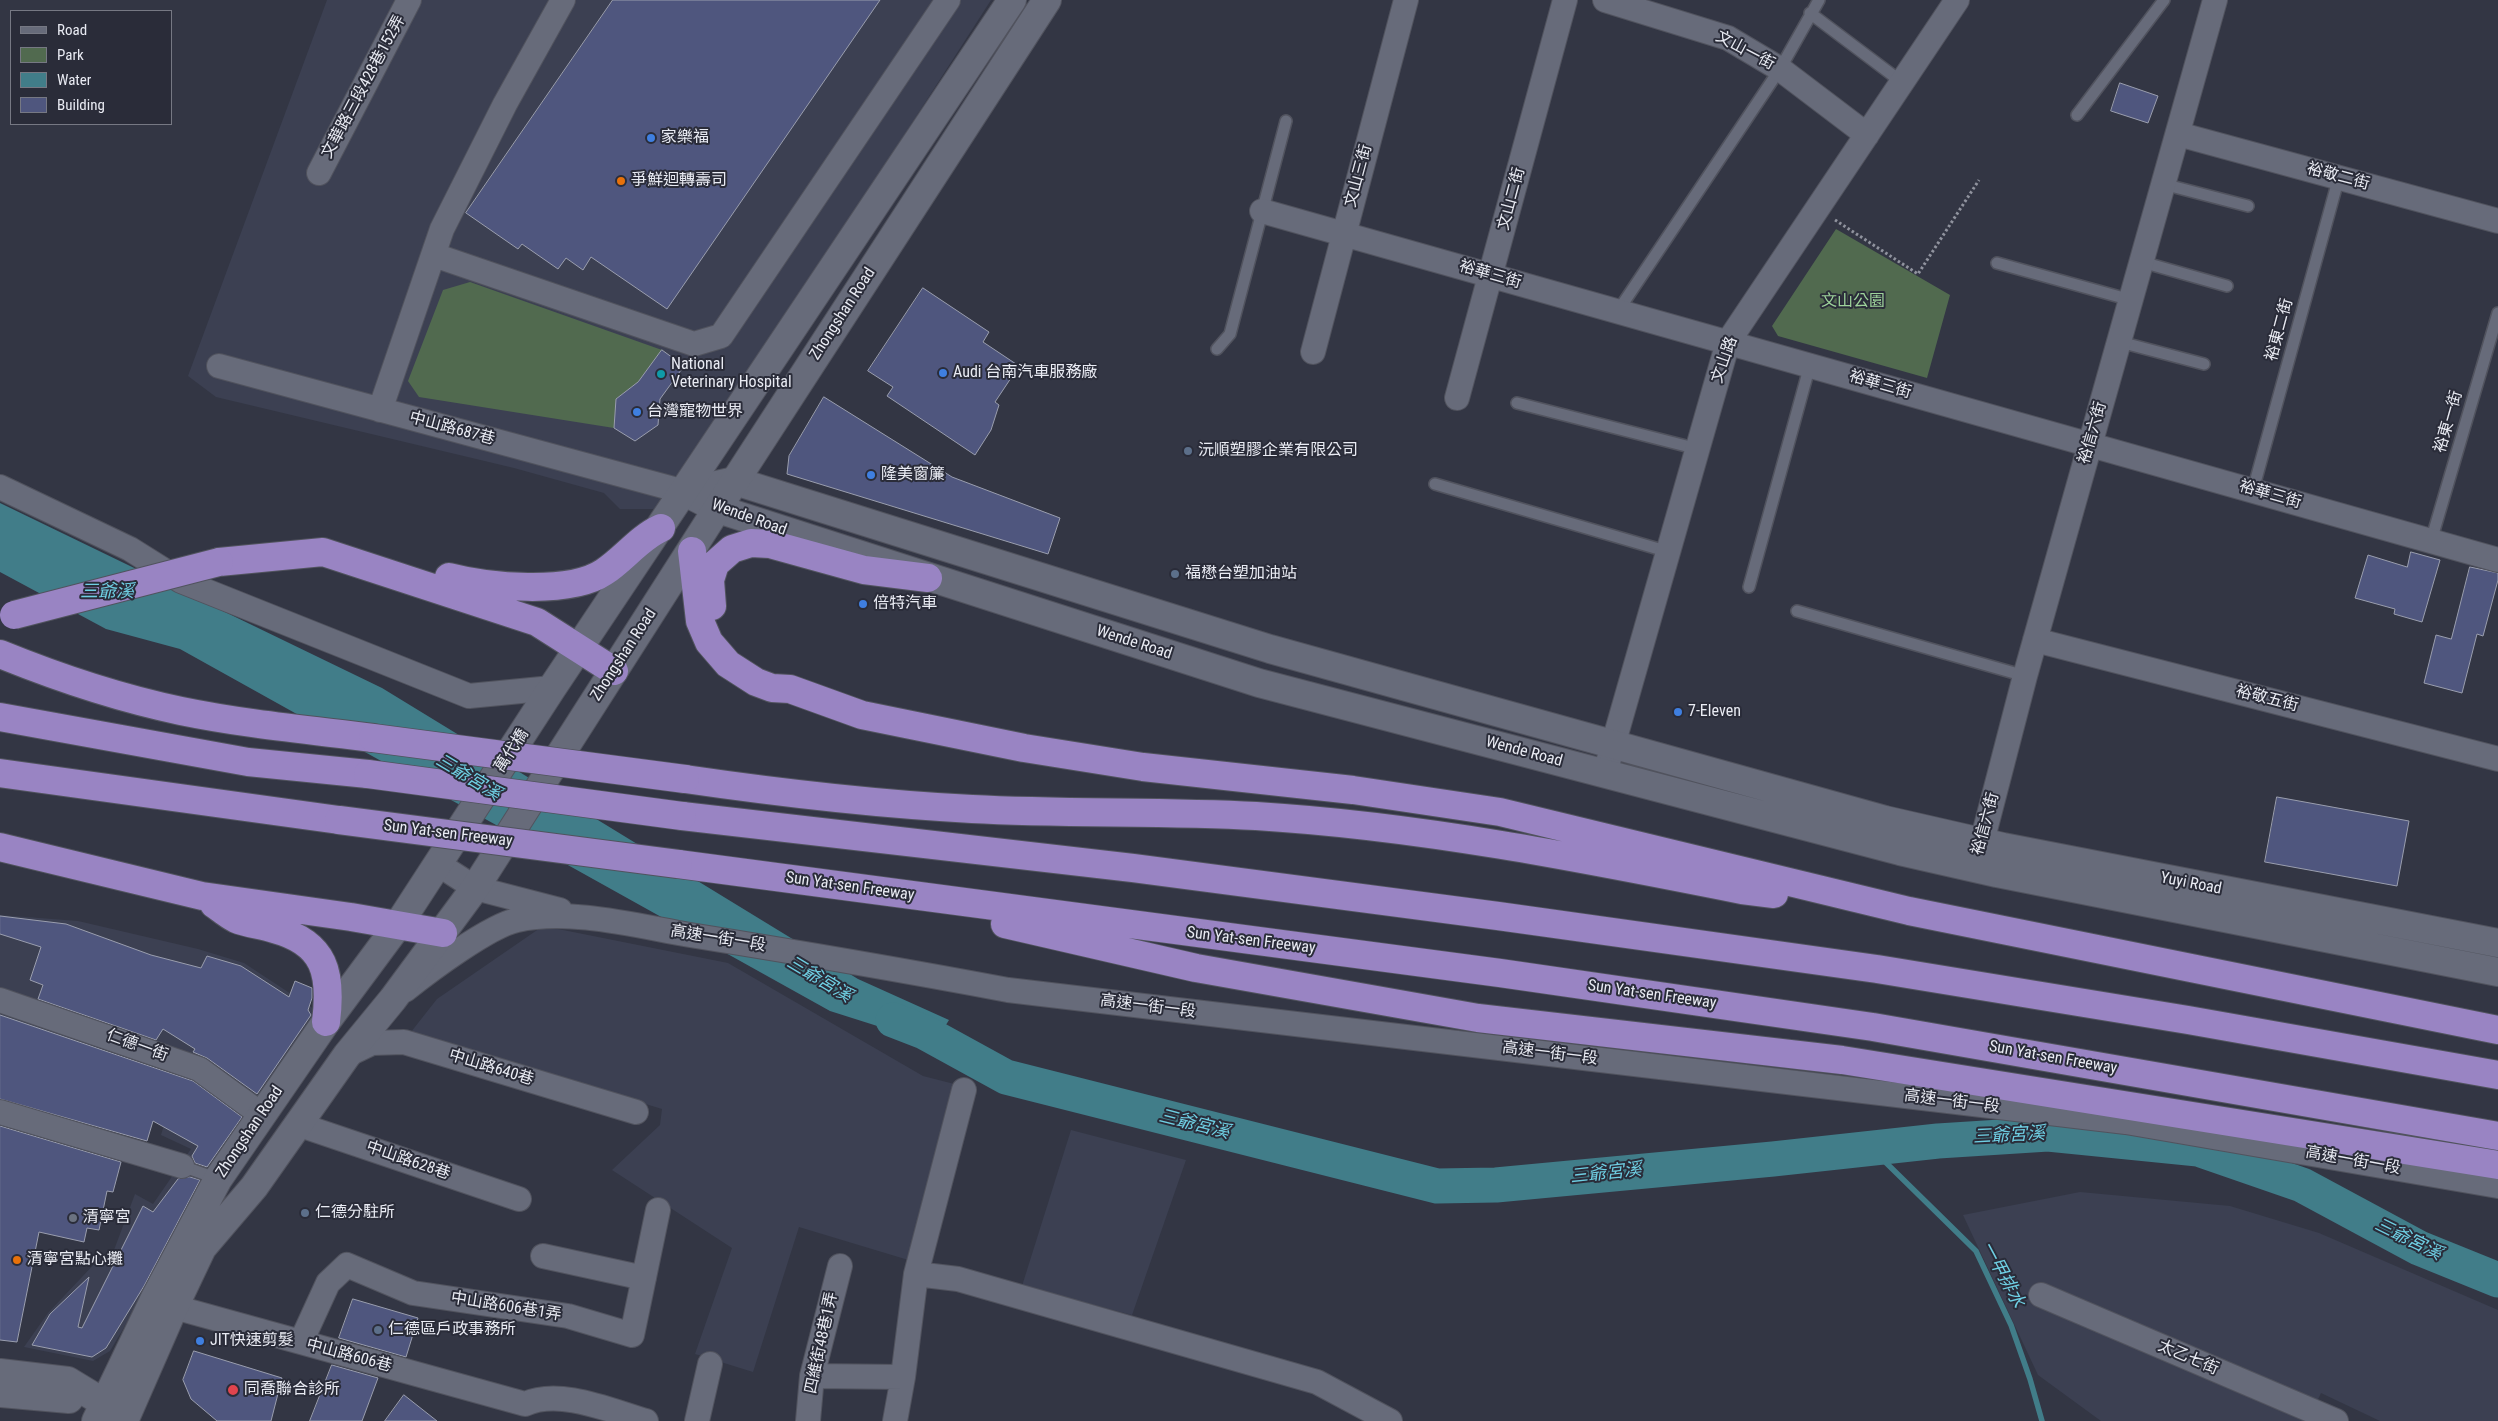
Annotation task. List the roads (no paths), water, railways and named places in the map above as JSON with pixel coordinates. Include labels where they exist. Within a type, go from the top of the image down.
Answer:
[{"type":"highway","points":[[7,617],[219,562],[323,552],[383,562],[480,584],[556,585],[595,578],[615,564],[649,533],[661,528]]},
{"type":"highway","points":[[790,689],[777,678],[753,668],[741,659],[723,635],[715,618],[710,598],[712,571],[720,557],[741,545],[759,543],[864,570],[928,578]]},
{"type":"highway","points":[[692,551],[700,620],[709,642],[723,659],[744,676],[772,688],[790,689],[862,715],[1024,748],[1143,767],[1353,790],[1500,812],[1909,911],[2498,1030]]},
{"type":"highway","points":[[323,552],[537,622],[614,671]]},
{"type":"highway","points":[[0,654],[62,678],[144,702],[253,723],[779,792],[887,804],[999,810],[1256,816],[1384,829],[1525,848],[1742,890],[1909,911]]},
{"type":"highway","points":[[0,717],[248,762],[368,774],[682,816],[1152,871],[1498,916],[1877,969],[2188,1020],[2498,1075]]},
{"type":"highway","name":"Sun Yat-sen Freeway","points":[[0,773],[244,808],[828,883],[1128,925],[1500,973],[1873,1027],[2498,1136]]},
{"type":"highway","points":[[0,847],[202,896],[444,933]]},
{"type":"highway","points":[[0,866],[48,873],[126,878]]},
{"type":"highway","points":[[828,883],[1196,968],[1478,1018],[1842,1060],[2498,1165]]},
{"type":"highway","points":[[202,896],[237,919],[300,938],[314,951],[324,968],[328,980],[326,1022]]},
{"type":"street","name":"文華路三段428巷152弄","points":[[319,173],[409,0]]},
{"type":"street","points":[[380,410],[442,229],[505,104],[563,0]]},
{"type":"street","points":[[434,255],[694,344],[721,336],[948,0]]},
{"type":"street","name":"Zhongshan Road","points":[[552,688],[661,528],[1012,0]]},
{"type":"street","name":"Zhongshan Road","points":[[128,1419],[174,1307],[202,1248],[254,1188],[347,1055],[444,933],[475,888],[692,551],[735,480],[1047,0]]},
{"type":"street","name":"文山三街","points":[[1313,352],[1406,0]]},
{"type":"street","name":"文山二街","points":[[1457,398],[1492,276],[1566,0]]},
{"type":"street","name":"文山路","points":[[1605,773],[1728,342],[1958,0]]},
{"type":"street","name":"裕信六街","points":[[1978,855],[2025,676],[2215,0]]},
{"type":"street","name":"文山一街","points":[[1621,2],[1728,38],[1780,70],[1867,135]]},
{"type":"street","name":"裕敬二街","points":[[2178,134],[2498,221]]},
{"type":"street","name":"裕華三街","points":[[1262,211],[2498,560]]},
{"type":"street","name":"中山路687巷","points":[[218,366],[685,492]]},
{"type":"street","name":"Wende Road","points":[[685,492],[735,480],[1270,649],[1885,820]]},
{"type":"street","points":[[0,487],[130,549],[181,581],[469,696],[552,688]]},
{"type":"street","name":"Wende Road","points":[[685,492],[718,509],[1259,683],[1900,851]]},
{"type":"street","name":"裕敬五街","points":[[2035,640],[2498,759]]},
{"type":"street","name":"萬代橋","points":[[443,856],[552,688]]},
{"type":"street","name":"Yuyi Road","points":[[1885,820],[1978,855],[2498,972]]},
{"type":"street","name":"Yuyi Road","points":[[1900,851],[1978,855],[2498,943]]},
{"type":"street","name":"Zhongshan Road","points":[[99,1412],[218,1179],[326,1022],[398,925],[443,856]]},
{"type":"street","name":"高速一街一段","points":[[443,856],[475,888],[603,920],[863,962],[1008,990],[2126,1122],[2498,1186]]},
{"type":"street","name":"高速一街一段","points":[[393,999],[457,953],[506,923],[550,916],[603,920]]},
{"type":"street","name":"仁德一街","points":[[0,1000],[199,1069],[262,1115]]},
{"type":"street","name":"中山路640巷","points":[[347,1055],[372,1043],[404,1042],[636,1112]]},
{"type":"street","points":[[895,1421],[903,1377],[916,1274],[964,1090]]},
{"type":"street","points":[[0,1112],[182,1166]]},
{"type":"street","name":"中山路628巷","points":[[297,1124],[519,1199]]},
{"type":"street","name":"中山路606巷1弄","points":[[301,1342],[328,1283],[347,1265],[413,1293],[568,1316],[632,1335],[658,1210]]},
{"type":"street","points":[[543,1256],[644,1278]]},
{"type":"street","name":"四維街48巷1弄","points":[[808,1421],[812,1376],[840,1266]]},
{"type":"street","points":[[916,1274],[958,1279],[1317,1382],[1390,1421]]},
{"type":"street","name":"太乙七街","points":[[2041,1295],[2336,1421]]},
{"type":"street","name":"中山路606巷","points":[[174,1307],[525,1404],[535,1400],[560,1398],[646,1421]]},
{"type":"street","points":[[697,1421],[710,1364]]},
{"type":"street","points":[[0,1373],[68,1380],[99,1412]]},
{"type":"street","points":[[812,1376],[903,1377]]},
{"type":"street","points":[[0,1393],[128,1419]]},
{"type":"lane","points":[[1618,311],[1780,70],[1810,13],[1819,0]]},
{"type":"lane","points":[[2077,115],[2164,0]]},
{"type":"lane","points":[[1810,13],[1903,83]]},
{"type":"lane","points":[[1217,349],[1230,334],[1286,121]]},
{"type":"lane","name":"裕東二街","points":[[2253,490],[2339,177]]},
{"type":"lane","points":[[2163,184],[2248,206]]},
{"type":"lane","points":[[2142,262],[2227,286]]},
{"type":"lane","points":[[1997,263],[2131,300]]},
{"type":"lane","name":"裕東一街","points":[[2432,541],[2498,313]]},
{"type":"lane","points":[[2120,342],[2204,364]]},
{"type":"lane","points":[[1749,587],[1810,365]]},
{"type":"lane","points":[[1517,403],[1698,449]]},
{"type":"lane","points":[[1435,484],[1669,552]]},
{"type":"lane","points":[[1797,611],[2025,676]]},
{"type":"lane","points":[[182,1166],[218,1179]]},
{"type":"water","name":"三爺溪","points":[[0,503],[382,688],[858,979],[949,1020],[934,1044],[830,1011],[180,649],[106,629],[0,572]]},
{"type":"waterway","name":"三爺宮溪","points":[[893,1020],[924,1032],[1006,1077],[1437,1186],[1496,1185],[1773,1159],[1938,1141],[2048,1134],[2198,1149],[2302,1185],[2419,1248],[2498,1280]]},
{"type":"waterway","name":"一甲排水","points":[[1871,1148],[1976,1251],[2011,1325],[2042,1421]]},
{"type":"place","name":"家樂福","points":[[651,138]]},
{"type":"place","name":"爭鮮迴轉壽司","points":[[621,181]]},
{"type":"place","name":"Audi 台南汽車服務廠","points":[[943,373]]},
{"type":"place","name":"National Veterinary Hospital","points":[[661,374]]},
{"type":"place","name":"台灣寵物世界","points":[[637,412]]},
{"type":"place","name":"沅順塑膠企業有限公司","points":[[1188,451]]},
{"type":"place","name":"隆美窗簾","points":[[871,475]]},
{"type":"place","name":"福懋台塑加油站","points":[[1175,574]]},
{"type":"place","name":"倍特汽車","points":[[863,604]]},
{"type":"place","name":"7-Eleven","points":[[1678,712]]},
{"type":"place","name":"仁德分駐所","points":[[305,1213]]},
{"type":"place","name":"清寧宮","points":[[73,1218]]},
{"type":"place","name":"清寧宮點心攤","points":[[17,1260]]},
{"type":"place","name":"仁德區戶政事務所","points":[[378,1330]]},
{"type":"place","name":"JIT快速剪髮","points":[[200,1341]]},
{"type":"place","name":"同喬聯合診所","points":[[233,1390]]},
{"type":"park label","name":"文山公園","points":[[1853,302]]}]
